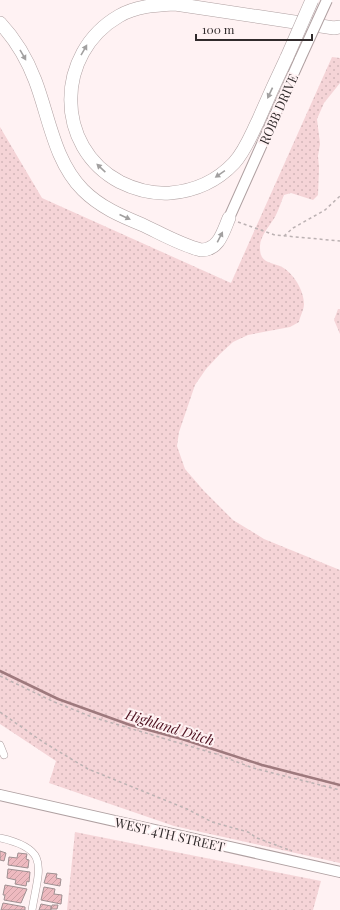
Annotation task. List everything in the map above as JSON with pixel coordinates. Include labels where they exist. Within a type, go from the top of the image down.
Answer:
[{"type":"highway","points":[[199,0],[340,21]]},
{"type":"highway","points":[[312,0],[287,57],[239,157],[218,176],[193,189],[180,192],[152,192],[125,185],[102,170],[92,160],[78,136],[73,122],[70,102],[72,80],[76,67],[88,43],[108,23],[130,11],[158,4],[175,4],[334,28],[340,27]]},
{"type":"highway","points":[[0,23],[13,39],[29,66],[67,170],[73,179],[93,199],[117,214],[201,250],[210,249],[217,243],[229,218]]},
{"type":"main road","name":"ROBB DRIVE","points":[[229,218],[327,0]]},
{"type":"main road","name":"WEST 4TH STREET","points":[[0,795],[340,872]]},
{"type":"street","points":[[0,745],[4,755]]},
{"type":"street","points":[[0,838],[26,846],[37,857],[38,871],[32,910]]},
{"type":"path","points":[[284,236],[293,228],[325,210],[340,196]]},
{"type":"path","points":[[229,218],[256,229],[284,236],[321,238],[340,241]]},
{"type":"path","points":[[0,676],[64,706],[105,721],[216,754],[253,768],[340,790]]},
{"type":"path","points":[[0,712],[43,742],[88,769],[187,809],[212,822],[248,832],[265,841],[291,850],[295,855],[297,862]]},
{"type":"shaded area","points":[[332,57],[340,58],[340,83],[324,103],[317,119],[320,144],[318,156],[318,195],[313,200],[291,193],[284,195],[276,215],[263,235],[260,244],[260,253],[262,257],[269,263],[280,266],[289,272],[300,287],[304,304],[299,322],[290,327],[248,335],[233,342],[220,354],[206,369],[195,385],[179,432],[177,446],[185,469],[204,491],[233,520],[264,539],[340,570],[340,863],[174,826],[49,783],[56,761],[0,724],[0,127],[42,198],[231,283]]},
{"type":"shaded area","points":[[338,309],[340,309],[340,334],[334,320]]},
{"type":"shaded area","points":[[75,832],[321,881],[313,910],[67,910]]},
{"type":"building","points":[[0,851],[6,853],[4,861],[0,860]]},
{"type":"building","points":[[18,853],[27,854],[26,859],[29,860],[28,868],[8,865],[9,857],[17,858]]},
{"type":"building","points":[[8,869],[30,872],[29,882],[27,881],[26,886],[15,884],[16,880],[7,878]]},
{"type":"building","points":[[47,873],[57,874],[56,878],[61,879],[60,886],[44,883]]},
{"type":"building","points":[[5,885],[27,889],[21,903],[4,900],[5,895],[3,895]]},
{"type":"building","points":[[44,887],[55,889],[54,894],[62,895],[61,904],[41,900]]},
{"type":"building","points":[[3,903],[25,907],[25,910],[1,910]]},
{"type":"building","points":[[41,904],[51,906],[51,910],[39,910]]},
{"type":"building","points":[[52,905],[58,905],[57,909],[51,909]]},
{"type":"waterway","name":"Highland Ditch","points":[[0,671],[58,699],[130,725],[182,739],[262,765],[340,785]]}]
